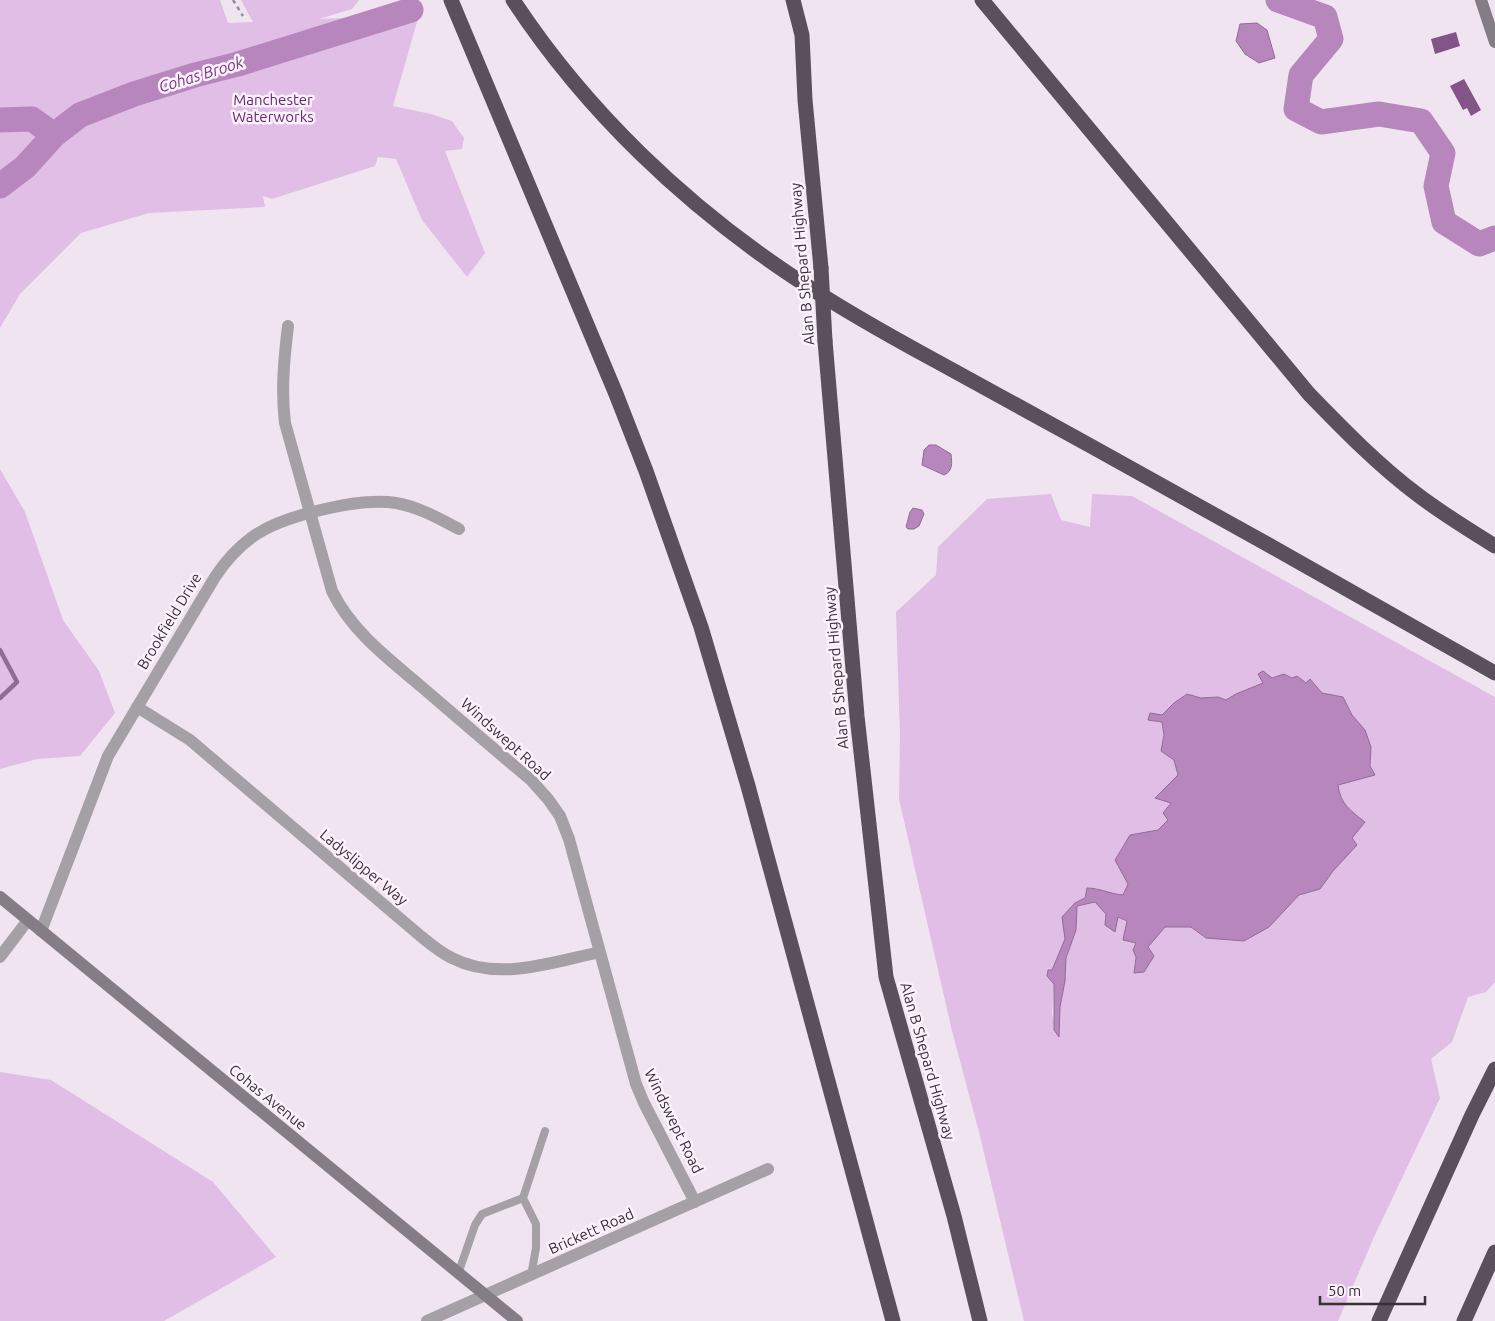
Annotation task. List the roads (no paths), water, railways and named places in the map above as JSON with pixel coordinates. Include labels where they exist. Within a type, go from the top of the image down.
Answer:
[{"type":"highway","points":[[451,0],[616,394],[646,471],[701,627],[748,786],[893,1321]]},
{"type":"highway","points":[[513,0],[545,46],[575,84],[643,156],[716,221],[797,279],[881,331],[1179,495],[1495,673]]},
{"type":"highway","name":"Alan B Shepard Highway","points":[[794,0],[802,35],[805,100],[821,268],[825,341],[857,716],[886,977],[954,1216],[980,1321]]},
{"type":"highway","points":[[982,0],[1310,394],[1343,430],[1418,495],[1495,546]]},
{"type":"highway","points":[[1379,1321],[1468,1124],[1495,1069]]},
{"type":"highway","points":[[1464,1321],[1495,1252]]},
{"type":"street","points":[[1481,0],[1495,42]]},
{"type":"street","name":"Windswept Road","points":[[288,326],[282,374],[282,400],[285,423],[332,591],[340,608],[352,624],[531,780],[560,816],[576,861],[636,1084],[695,1202]]},
{"type":"street","name":"Brookfield Drive","points":[[42,931],[100,773],[116,740],[226,561],[252,537],[267,528],[284,521],[348,504],[364,502],[394,503],[424,511],[459,529]]},
{"type":"street","name":"Ladyslipper Way","points":[[137,707],[190,740],[417,933],[453,959],[481,968],[509,970],[600,952]]},
{"type":"street","name":"Cohas Avenue","points":[[0,896],[484,1296],[517,1321]]},
{"type":"street","points":[[0,957],[28,920]]},
{"type":"street","name":"Brickett Road","points":[[427,1321],[532,1276],[768,1169]]},
{"type":"lane","points":[[532,1276],[536,1248],[536,1224],[524,1198],[545,1131]]},
{"type":"lane","points":[[458,1274],[475,1224],[482,1214],[524,1198]]},
{"type":"waterway","name":"Cohas Brook","points":[[1278,0],[1325,17],[1331,39],[1301,75],[1296,109],[1321,122],[1379,114],[1421,121],[1443,153],[1436,186],[1444,222],[1479,244],[1495,238]]},
{"type":"waterway","name":"Cohas Brook","points":[[0,186],[25,167],[54,135],[80,115],[134,94],[411,10]]},
{"type":"waterway","name":"Cohas Brook","points":[[0,120],[32,119],[54,135]]},
{"type":"waterway","points":[[0,650],[17,682],[0,698]]},
{"type":"park label","name":"Manchester Waterworks","points":[[273,108]]}]
